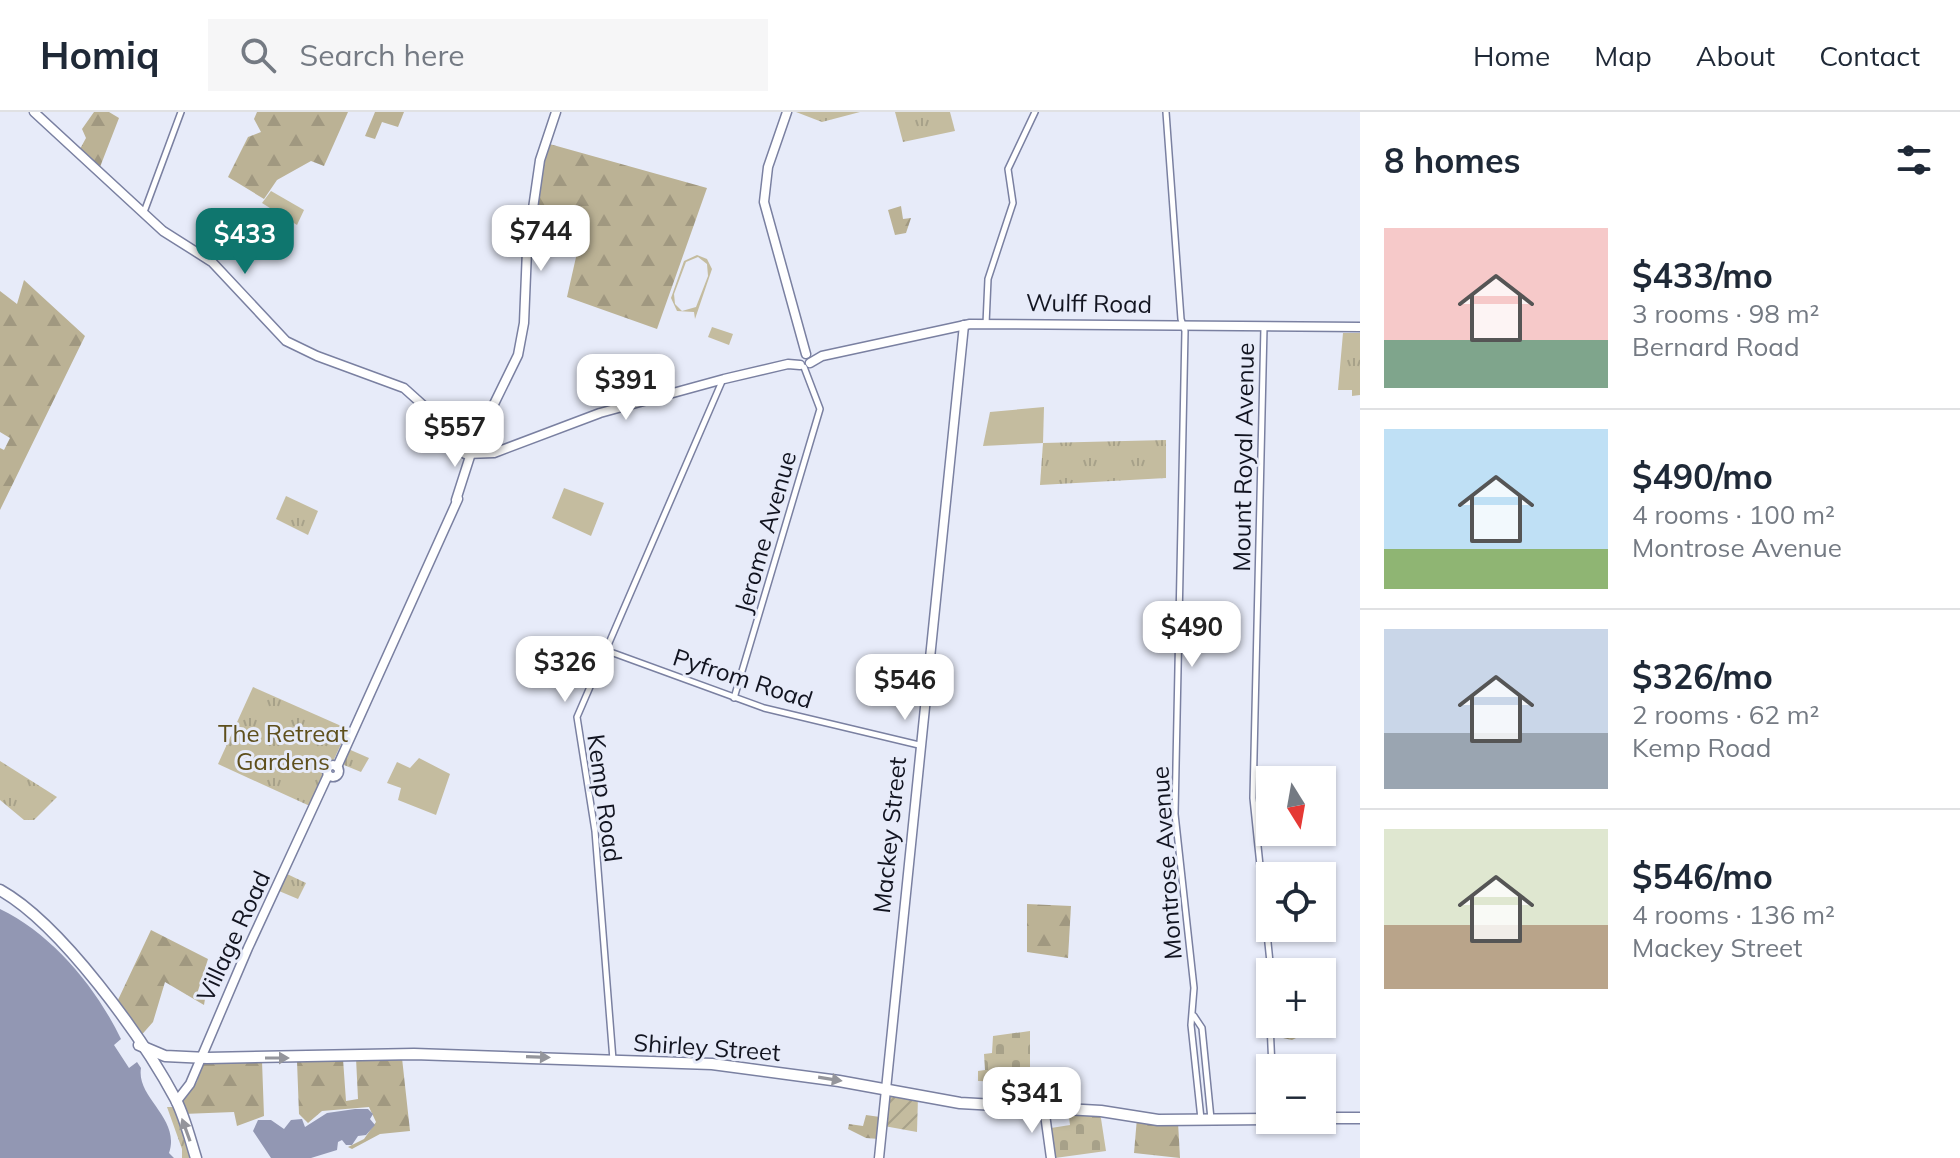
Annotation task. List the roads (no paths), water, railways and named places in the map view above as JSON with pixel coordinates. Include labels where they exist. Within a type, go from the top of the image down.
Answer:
[{"type":"highway","points":[[0,890],[26,908],[62,942],[139,1045],[176,1102],[196,1158]]},
{"type":"highway","name":"Shirley Street","points":[[139,1045],[172,1057],[199,1058],[414,1054],[712,1064],[888,1089],[960,1103],[1120,1112],[1158,1120],[1256,1119]]},
{"type":"highway","points":[[154,1066],[172,1057]]},
{"type":"highway","points":[[883,1103],[888,1089]]},
{"type":"highway","points":[[1336,1118],[1360,1118]]},
{"type":"main road","points":[[34,112],[163,231],[212,262],[286,341],[404,388],[434,415],[452,445],[474,453]]},
{"type":"main road","name":"Village Road","points":[[176,1102],[190,1084],[199,1058],[456,500],[521,339],[526,261],[540,160],[556,112]]},
{"type":"main road","points":[[786,112],[764,168],[762,207],[804,360]]},
{"type":"main road","name":"Wulff Road","points":[[474,453],[522,444],[591,416],[724,379],[964,325],[1360,327]]},
{"type":"main road","name":"Mackey Street","points":[[888,1089],[919,745],[964,325]]},
{"type":"main road","points":[[879,1158],[883,1103]]},
{"type":"main road","points":[[1044,1107],[1051,1158]]},
{"type":"street","points":[[143,213],[181,112]]},
{"type":"street","points":[[986,324],[988,279],[1013,203],[1008,169],[1035,112]]},
{"type":"street","name":"Montrose Avenue","points":[[1166,112],[1183,325],[1175,814],[1194,988],[1191,1025],[1206,1120]]},
{"type":"street","name":"Mount Royal Avenue","points":[[1264,326],[1253,798],[1270,958]]},
{"type":"street","name":"Jerome Avenue","points":[[734,698],[820,409],[804,360]]},
{"type":"street","name":"Kemp Road","points":[[613,1061],[595,831],[577,722],[578,710],[724,379]]},
{"type":"street","name":"Pyfrom Road","points":[[605,650],[782,713],[919,745]]},
{"type":"street","points":[[1193,1015],[1202,1028],[1206,1120]]},
{"type":"water","points":[[0,909],[55,947],[99,1000],[121,1039],[114,1045],[129,1068],[137,1062],[141,1068],[145,1089],[169,1129],[169,1153],[174,1158],[0,1158]]},
{"type":"water","points":[[368,1109],[373,1114],[370,1119],[375,1125],[366,1135],[358,1136],[352,1145],[346,1145],[342,1140],[338,1142],[337,1150],[311,1158],[271,1158],[253,1131],[258,1120],[271,1120],[284,1129],[291,1120],[302,1119],[305,1127],[327,1113]]},
{"type":"park label","name":"The Retreat Gardens","points":[[283,747]]}]
